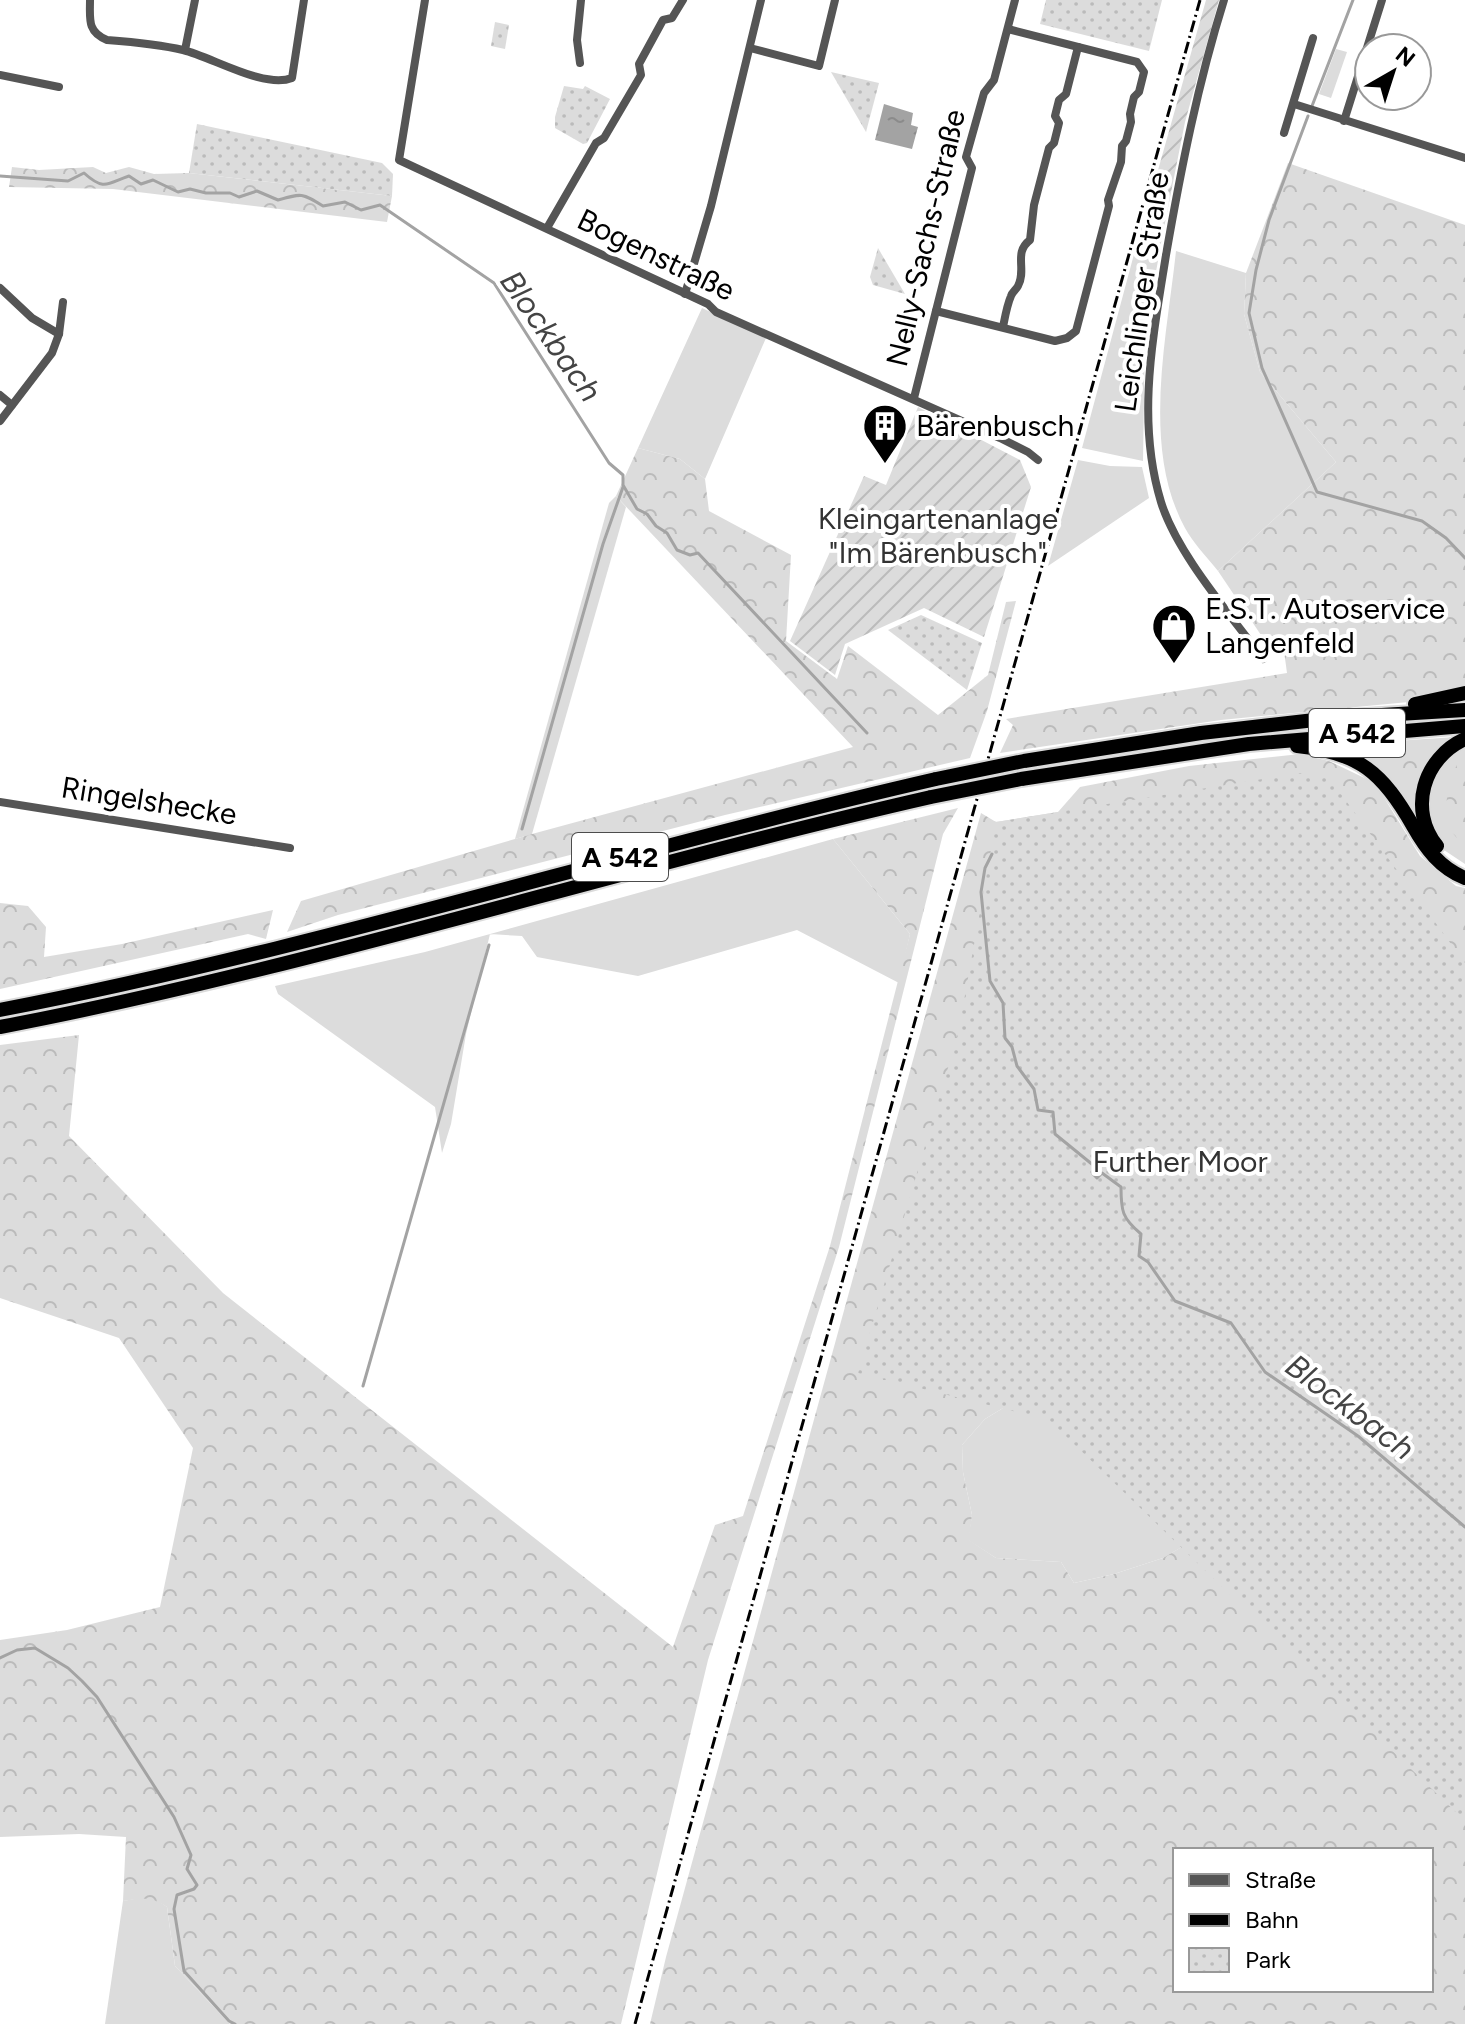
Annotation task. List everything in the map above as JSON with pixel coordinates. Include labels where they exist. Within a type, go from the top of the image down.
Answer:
[{"type":"highway","points":[[1332,718],[1377,707],[1424,704],[1465,693]]},
{"type":"highway","name":"A 542","points":[[0,1010],[306,942],[774,817],[936,779],[1024,761],[1201,733],[1332,718],[1465,710]]},
{"type":"highway","name":"A 542","points":[[0,1027],[301,961],[790,829],[931,797],[1021,779],[1249,744],[1465,726]]},
{"type":"highway","points":[[1465,739],[1448,749],[1427,775],[1422,790],[1422,806],[1430,837],[1443,853],[1465,869]]},
{"type":"highway","points":[[1249,744],[1320,749],[1348,756],[1364,764],[1388,785],[1433,856],[1465,878]]},
{"type":"street","points":[[90,0],[90,27],[96,35],[107,40],[185,50],[262,78],[282,82],[292,78],[304,0]]},
{"type":"street","points":[[185,50],[195,0]]},
{"type":"street","name":"Bogenstraße","points":[[425,0],[399,160],[708,304],[716,312],[914,398],[1028,452],[1038,460]]},
{"type":"street","points":[[580,63],[577,40],[581,0]]},
{"type":"street","points":[[547,228],[596,143],[604,138],[641,75],[639,64],[663,20],[672,18],[683,0]]},
{"type":"street","points":[[685,294],[711,206],[761,0]]},
{"type":"street","points":[[750,48],[819,66],[835,0]]},
{"type":"street","name":"Nelly-Sachs-Straße","points":[[914,398],[972,168],[966,157],[969,143],[984,93],[994,80],[1015,0]]},
{"type":"street","name":"Leichlinger Straße","points":[[1224,0],[1192,123],[1174,212],[1147,385],[1147,428],[1161,504],[1176,535],[1263,659]]},
{"type":"street","points":[[1344,121],[1382,0]]},
{"type":"street","points":[[936,311],[1055,341],[1067,338],[1076,331],[1111,190],[1115,186],[1121,162],[1122,146],[1131,122],[1134,97],[1139,92],[1144,72],[1137,62],[1008,29]]},
{"type":"street","points":[[1284,133],[1313,38]]},
{"type":"street","points":[[1003,327],[1011,294],[1018,287],[1023,268],[1019,260],[1022,246],[1030,240],[1034,205],[1049,148],[1057,133],[1059,123],[1055,116],[1059,100],[1066,94],[1078,47]]},
{"type":"street","points":[[0,75],[59,87]]},
{"type":"street","points":[[1294,104],[1465,158]]},
{"type":"street","points":[[0,288],[32,318],[59,334]]},
{"type":"street","points":[[0,421],[52,353],[59,334],[63,302]]},
{"type":"street","points":[[0,395],[12,405]]},
{"type":"street","name":"Ringelshecke","points":[[0,802],[290,848]]},
{"type":"green space","points":[[1046,0],[1162,0],[1149,51],[1040,24]]},
{"type":"green space","points":[[1206,0],[1219,0],[1185,122],[1160,248],[1138,241]]},
{"type":"green space","points":[[495,22],[509,25],[505,49],[491,46]]},
{"type":"green space","points":[[1336,49],[1347,52],[1331,98],[1319,94]]},
{"type":"green space","points":[[831,72],[879,83],[866,132]]},
{"type":"green space","points":[[564,86],[583,89],[585,86],[610,99],[587,143],[583,144],[555,128]]},
{"type":"green space","points":[[197,124],[382,163],[393,174],[392,196],[189,173]]},
{"type":"green space","points":[[1288,163],[1465,225],[1465,691],[1440,699],[1221,720],[1000,753],[1013,725],[1006,719],[1287,673],[1284,651],[1267,644],[1218,571],[1336,462],[1260,372],[1244,314],[1246,273]]},
{"type":"green space","points":[[12,167],[39,170],[93,167],[106,173],[129,167],[154,174],[189,173],[392,196],[387,222],[113,189],[9,187]]},
{"type":"green space","points":[[1137,243],[1160,250],[1145,331],[1143,461],[1082,448]]},
{"type":"green space","points":[[878,248],[905,294],[873,285],[870,277]]},
{"type":"green space","points":[[1176,251],[1246,273],[1244,314],[1260,372],[1336,462],[1218,571],[1185,528],[1172,496],[1164,463],[1160,427],[1163,355]]},
{"type":"green space","points":[[702,308],[766,338],[705,479],[680,459],[638,448]]},
{"type":"green space","name":"Kleingartenanlage \"Im Bärenbusch\"","points":[[918,407],[1020,460],[1031,487],[984,637],[924,608],[845,644],[835,675],[790,641],[864,476],[886,485]]},
{"type":"green space","points":[[638,448],[680,459],[705,479],[709,511],[791,555],[786,641],[837,679],[848,646],[938,715],[988,675],[1006,602],[1016,601],[987,711],[970,758],[725,815],[338,915],[287,932],[301,901],[532,834],[853,747],[616,496]]},
{"type":"green space","points":[[1078,460],[1110,466],[1142,467],[1149,498],[1048,566]]},
{"type":"green space","points":[[616,496],[626,507],[532,834],[515,839],[609,503]]},
{"type":"green space","points":[[921,615],[982,643],[967,690],[888,630]]},
{"type":"green space","points":[[1456,737],[1424,775],[1418,795],[1417,825],[1384,776],[1334,745]]},
{"type":"green space","points":[[1465,744],[1465,864],[1444,850],[1432,833],[1427,791],[1433,772]]},
{"type":"green space","points":[[1393,752],[1421,758],[1409,788],[1384,758]]},
{"type":"green space","name":"Further Moor","points":[[1300,754],[1329,761],[1375,783],[1420,856],[1456,886],[1465,888],[1465,2024],[650,2024],[981,813],[996,822],[1058,812],[1080,787],[1189,766]],"holes":[[[1013,1402],[1061,1422],[1210,1530],[1163,1558],[1074,1583],[1061,1562],[996,1558],[969,1540],[972,1515],[963,1472],[962,1445],[985,1419]]]},
{"type":"green space","points":[[1465,760],[1465,848],[1443,821],[1450,781],[1458,762]]},
{"type":"green space","name":"Further Moor","points":[[1300,773],[1330,779],[1465,963],[1465,1821],[1049,1420],[858,1373],[958,1034],[996,822]]},
{"type":"green space","points":[[958,808],[943,834],[839,1247],[708,1660],[621,2024],[230,2024],[175,1966],[167,1907],[146,1899],[123,1901],[126,1837],[79,1834],[0,1837],[0,1640],[67,1630],[160,1607],[193,1448],[119,1338],[0,1298],[0,1045],[79,1035],[69,1136],[223,1293],[673,1647],[715,1525],[743,1516],[830,1246],[910,934],[833,839]]},
{"type":"green space","points":[[833,839],[910,934],[899,983],[797,930],[638,976],[537,957],[522,936],[490,934],[466,1034],[451,1124],[442,1153],[435,1107],[278,994],[275,986],[425,952]]},
{"type":"green space","points":[[0,903],[28,906],[46,927],[44,957],[122,944],[273,910],[266,939],[248,934],[0,989]]},
{"type":"green space","points":[[1013,1402],[1061,1422],[1211,1530],[1163,1558],[1074,1583],[1061,1562],[996,1558],[968,1540],[972,1515],[963,1472],[962,1445],[985,1419]]},
{"type":"green space","points":[[145,1897],[167,1907],[175,1966],[230,2024],[105,2024],[123,1901]]},
{"type":"water","points":[[884,104],[913,113],[911,125],[918,127],[912,149],[875,140]]},
{"type":"waterway","points":[[1312,106],[1353,0]]},
{"type":"waterway","points":[[1308,116],[1269,220],[1256,270],[1249,313],[1262,368],[1317,492],[1422,521],[1446,538],[1465,558]]},
{"type":"waterway","name":"Blockbach","points":[[0,176],[68,181],[84,173],[102,184],[129,176],[141,184],[153,180],[178,192],[190,189],[230,193],[239,197],[257,191],[278,200],[302,196],[323,206],[345,202],[361,210],[380,205],[494,283],[609,463],[623,475],[623,485],[637,509],[667,533],[677,550],[690,555],[698,553],[867,733]]},
{"type":"waterway","points":[[522,829],[603,544],[623,487]]},
{"type":"waterway","name":"Blockbach","points":[[992,854],[985,868],[981,892],[990,981],[1003,1003],[1005,1038],[1012,1047],[1017,1066],[1034,1089],[1038,1110],[1053,1112],[1055,1134],[1093,1165],[1093,1174],[1097,1178],[1102,1173],[1121,1187],[1124,1214],[1141,1234],[1139,1256],[1148,1262],[1175,1301],[1231,1323],[1265,1372],[1358,1436],[1465,1527]]},
{"type":"waterway","points":[[363,1386],[489,945]]},
{"type":"waterway","points":[[0,1658],[17,1650],[35,1648],[68,1668],[97,1697],[174,1817],[191,1855],[187,1869],[197,1885],[177,1895],[174,1909],[184,1971],[235,2024]]},
{"type":"railway","points":[[635,2024],[1200,0]]},
{"type":"place","name":"Bärenbusch","points":[[885,465]]},
{"type":"place","name":"E.S.T. Autoservice Langenfeld","points":[[1174,665]]}]
